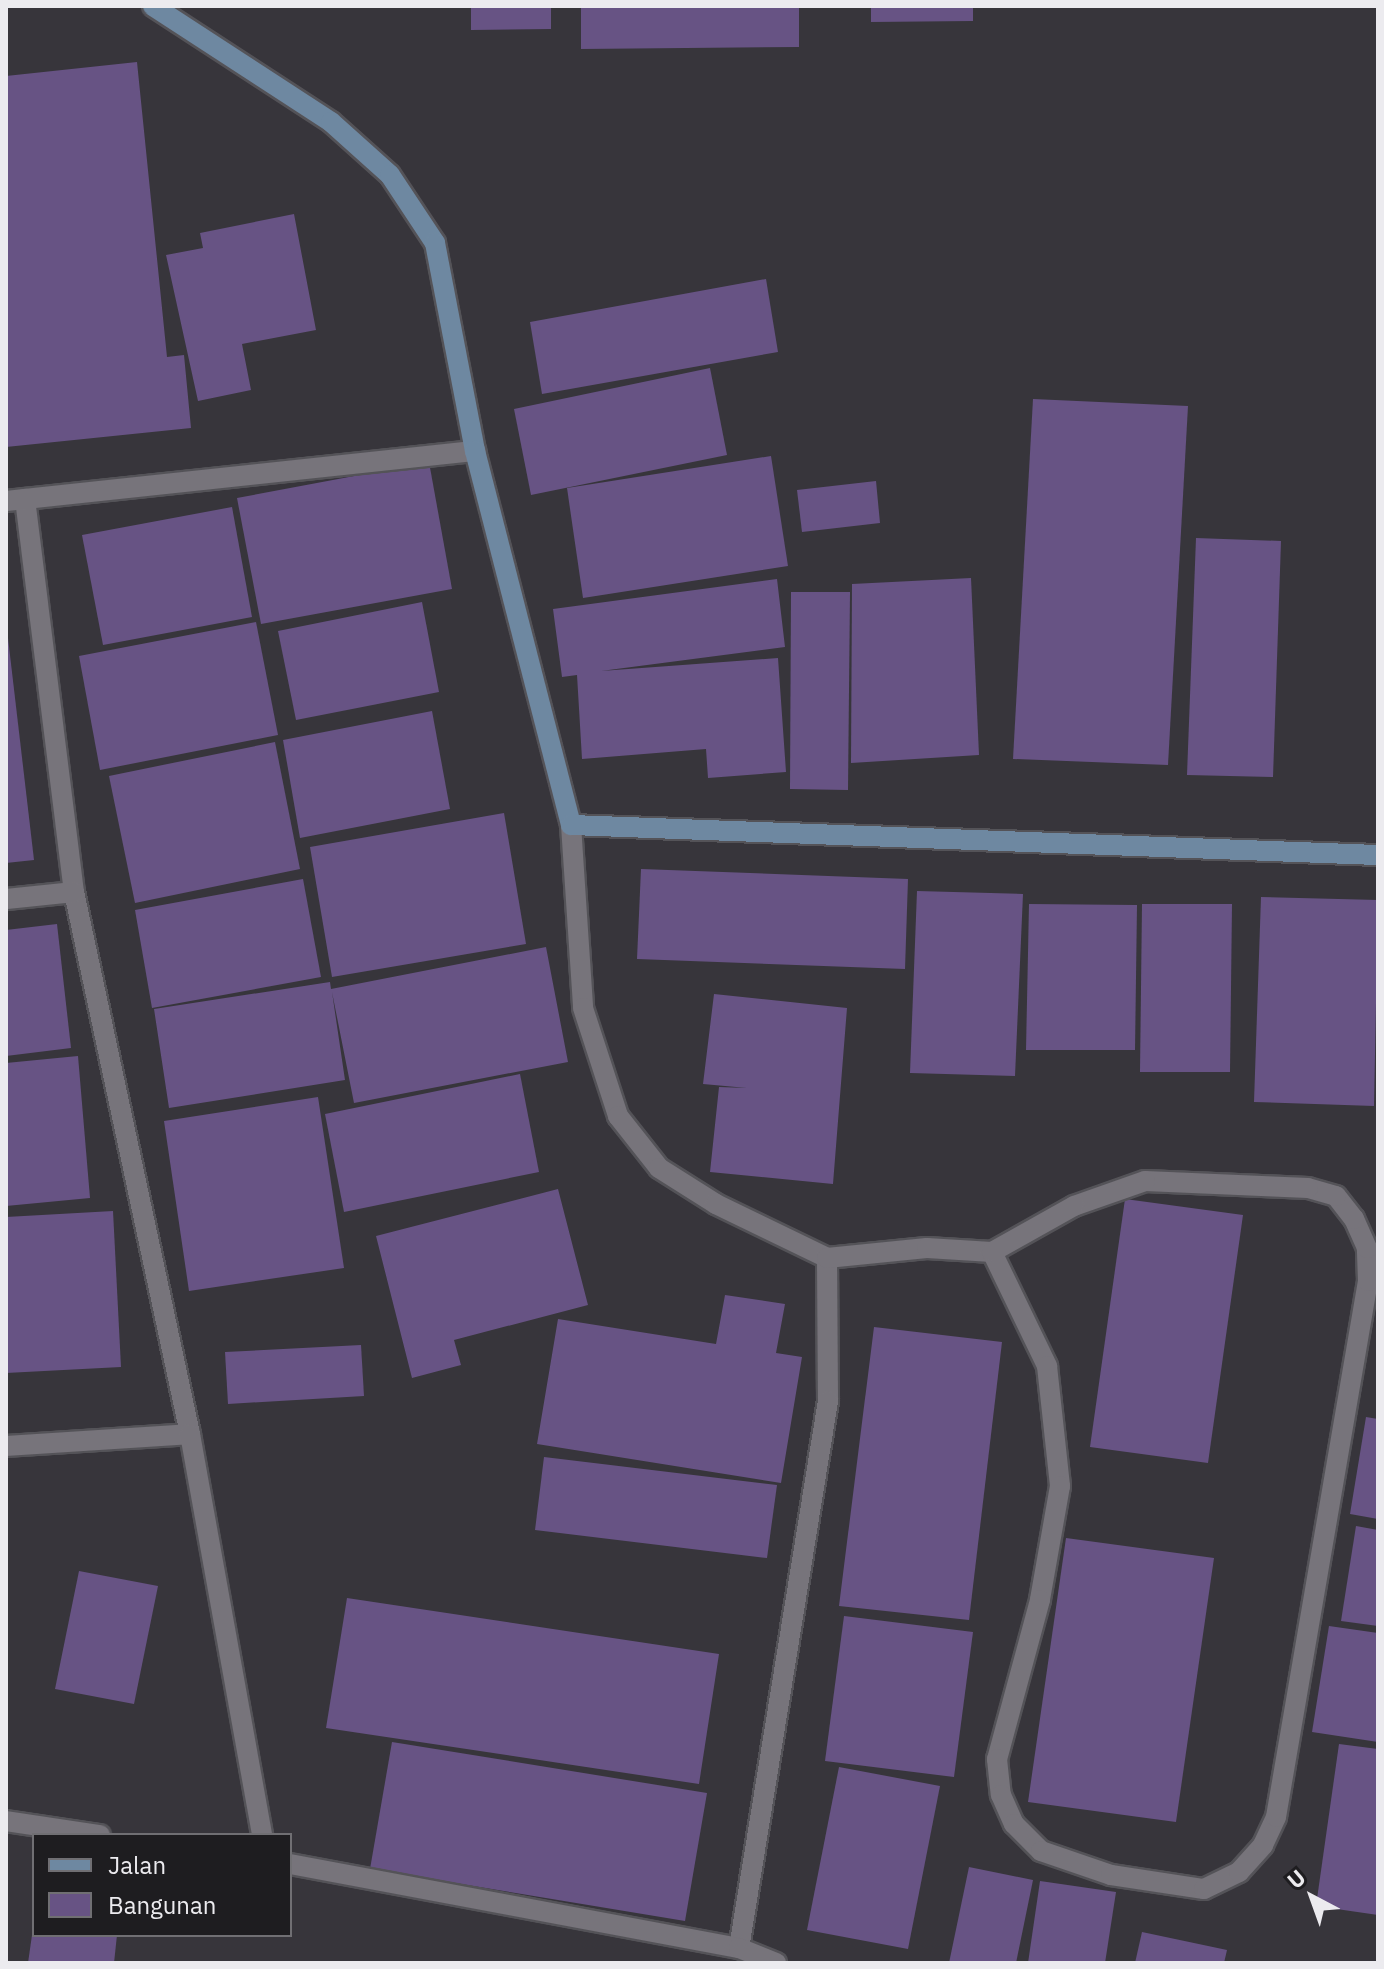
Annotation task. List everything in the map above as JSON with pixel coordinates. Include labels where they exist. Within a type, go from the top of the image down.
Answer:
[{"type":"street","points":[[153,6],[331,122],[390,175],[435,243],[475,451],[571,825],[583,1008],[618,1116],[659,1168],[716,1204],[827,1258],[927,1248],[992,1252],[1074,1206],[1145,1181],[1322,1192],[1336,1196],[1354,1219],[1367,1248],[1368,1281],[1276,1817],[1263,1845],[1239,1872],[1204,1889],[1111,1875],[1041,1851],[1014,1824],[1001,1795],[997,1759],[1040,1600],[1060,1486],[1047,1366],[992,1252]]},
{"type":"street","points":[[262,1833],[190,1434],[74,892],[16,500],[475,451]]},
{"type":"street","points":[[571,825],[1378,855]]},
{"type":"street","points":[[6,899],[74,892]]},
{"type":"street","points":[[739,1948],[828,1401],[827,1258]]},
{"type":"street","points":[[6,1446],[190,1434]]},
{"type":"street","points":[[6,1821],[87,1833]]},
{"type":"street","points":[[292,1864],[739,1948],[776,1963]]},
{"type":"building","points":[[471,6],[551,6],[551,29],[471,30]]},
{"type":"building","points":[[581,6],[799,6],[799,47],[581,49]]},
{"type":"building","points":[[871,6],[973,6],[973,21],[871,22]]},
{"type":"building","points":[[137,62],[167,357],[184,355],[191,428],[6,447],[6,76]]},
{"type":"building","points":[[294,214],[316,330],[242,344],[251,390],[198,401],[166,255],[203,248],[200,233]]},
{"type":"building","points":[[766,279],[778,352],[542,394],[530,322]]},
{"type":"building","points":[[710,368],[727,455],[531,495],[514,409]]},
{"type":"building","points":[[1033,399],[1188,406],[1168,765],[1013,759]]},
{"type":"building","points":[[771,456],[788,566],[583,598],[567,488]]},
{"type":"building","points":[[429,462],[452,589],[261,624],[237,498]]},
{"type":"building","points":[[876,481],[880,523],[802,532],[797,490]]},
{"type":"building","points":[[232,507],[252,617],[103,645],[82,535]]},
{"type":"building","points":[[1196,538],[1281,541],[1273,777],[1187,775]]},
{"type":"building","points":[[971,578],[979,755],[851,763],[852,584]]},
{"type":"building","points":[[777,579],[785,647],[601,671],[778,658],[786,772],[708,778],[706,749],[582,759],[577,675],[562,677],[553,609]]},
{"type":"building","points":[[791,592],[850,592],[848,790],[790,789]]},
{"type":"building","points":[[422,602],[439,692],[296,720],[278,631]]},
{"type":"building","points":[[6,621],[34,860],[6,863]]},
{"type":"building","points":[[256,622],[278,735],[100,770],[79,656]]},
{"type":"building","points":[[432,711],[450,809],[300,838],[283,740]]},
{"type":"building","points":[[275,742],[300,869],[135,903],[109,776]]},
{"type":"building","points":[[504,813],[526,944],[332,977],[310,847]]},
{"type":"building","points":[[641,869],[908,879],[905,969],[637,959]]},
{"type":"building","points":[[303,879],[321,977],[152,1008],[135,910]]},
{"type":"building","points":[[917,891],[1023,894],[1015,1076],[910,1073]]},
{"type":"building","points":[[1261,897],[1378,900],[1374,1106],[1254,1102]]},
{"type":"building","points":[[1029,904],[1137,905],[1135,1050],[1026,1050]]},
{"type":"building","points":[[1142,904],[1232,904],[1230,1072],[1140,1072]]},
{"type":"building","points":[[57,924],[71,1048],[6,1056],[6,930]]},
{"type":"building","points":[[546,947],[568,1062],[354,1103],[332,992],[345,1080],[169,1108],[154,1009],[330,982],[331,989]]},
{"type":"building","points":[[714,994],[847,1008],[833,1184],[710,1172],[719,1087],[747,1088],[703,1084]]},
{"type":"building","points":[[78,1056],[90,1198],[6,1206],[6,1063]]},
{"type":"building","points":[[520,1074],[539,1172],[344,1212],[325,1114]]},
{"type":"building","points":[[318,1097],[344,1268],[189,1291],[164,1121]]},
{"type":"building","points":[[558,1189],[588,1305],[454,1340],[461,1365],[412,1378],[376,1236]]},
{"type":"building","points":[[1125,1199],[1243,1215],[1208,1463],[1090,1447]]},
{"type":"building","points":[[113,1211],[121,1367],[6,1373],[6,1217]]},
{"type":"building","points":[[725,1295],[785,1304],[776,1353],[802,1357],[781,1483],[537,1444],[558,1319],[716,1344]]},
{"type":"building","points":[[874,1327],[1002,1342],[969,1620],[839,1606]]},
{"type":"building","points":[[361,1345],[364,1396],[228,1404],[225,1352]]},
{"type":"building","points":[[1366,1417],[1378,1419],[1378,1519],[1350,1514]]},
{"type":"building","points":[[544,1457],[777,1485],[767,1558],[535,1530]]},
{"type":"building","points":[[1356,1526],[1378,1530],[1378,1626],[1341,1621]]},
{"type":"building","points":[[1066,1538],[1214,1558],[1176,1822],[1028,1802]]},
{"type":"building","points":[[79,1571],[158,1586],[134,1704],[55,1689]]},
{"type":"building","points":[[347,1598],[719,1654],[699,1784],[326,1728]]},
{"type":"building","points":[[844,1616],[973,1632],[954,1777],[825,1761]]},
{"type":"building","points":[[1329,1626],[1378,1633],[1378,1742],[1312,1732]]},
{"type":"building","points":[[392,1742],[707,1793],[685,1921],[370,1869]]},
{"type":"building","points":[[1339,1744],[1378,1749],[1378,1915],[1316,1906]]},
{"type":"building","points":[[839,1767],[940,1786],[908,1949],[807,1930]]},
{"type":"building","points":[[969,1867],[1033,1880],[1016,1963],[949,1963]]},
{"type":"building","points":[[1040,1881],[1116,1892],[1105,1963],[1028,1963]]},
{"type":"building","points":[[1142,1932],[1227,1950],[1224,1963],[1135,1963]]},
{"type":"building","points":[[32,1935],[117,1937],[114,1963],[28,1963]]}]
